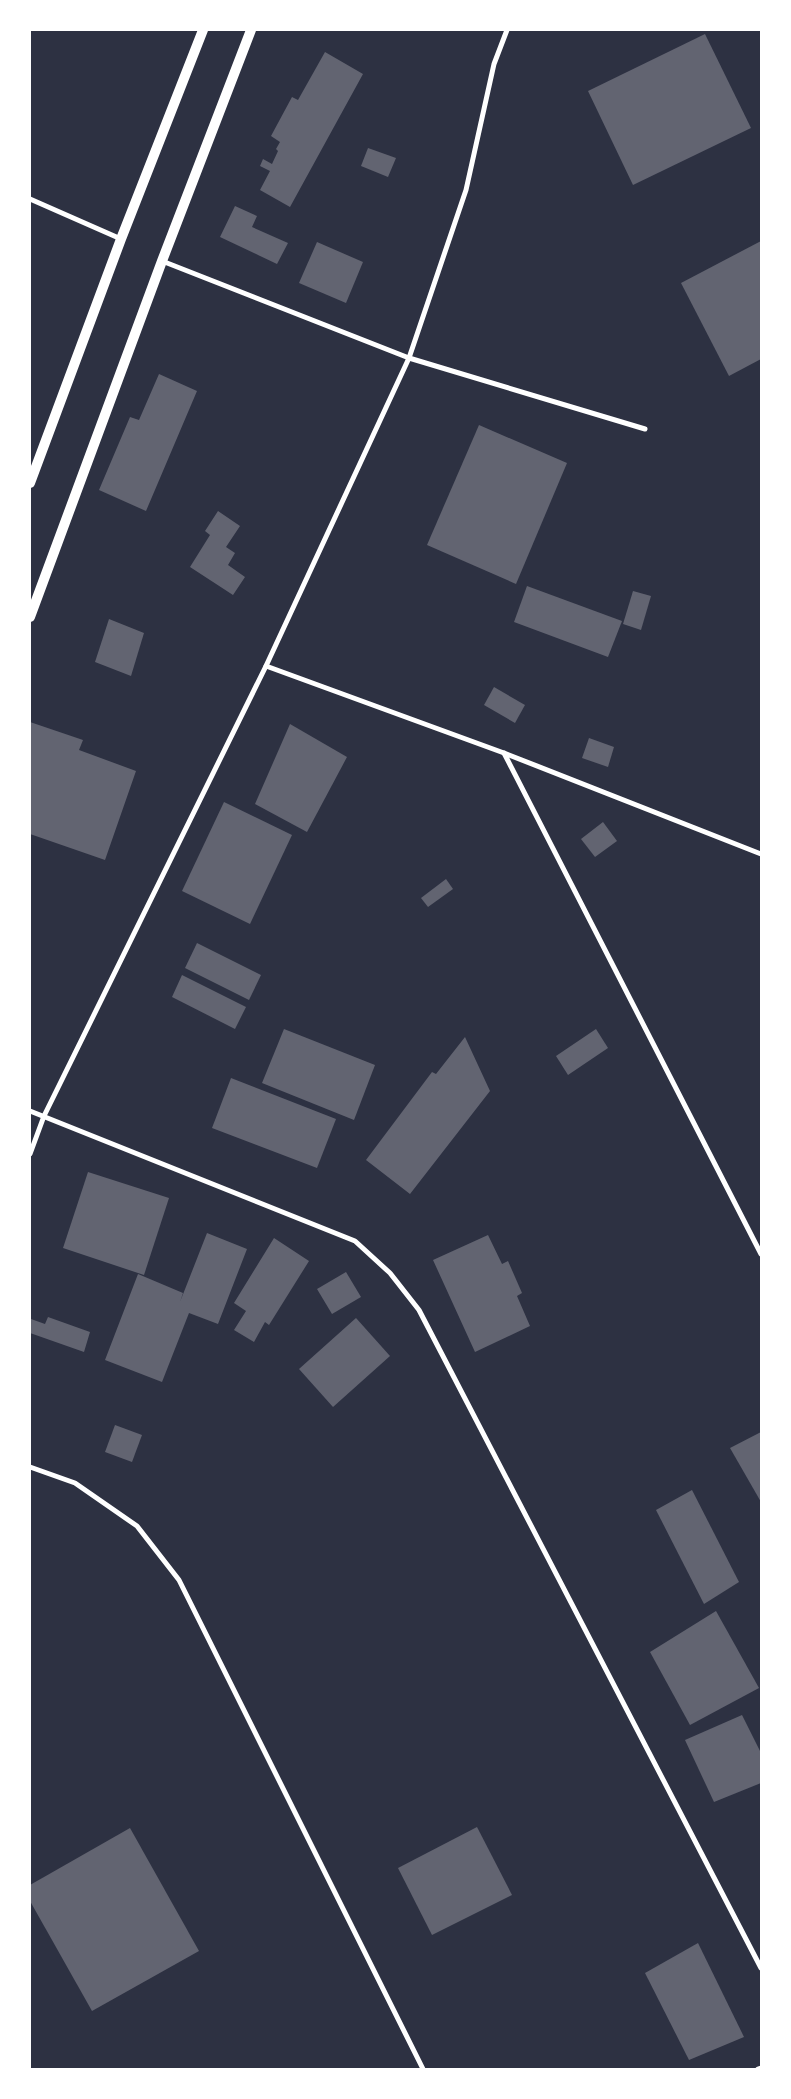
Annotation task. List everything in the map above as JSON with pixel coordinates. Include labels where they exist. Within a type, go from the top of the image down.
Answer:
[{"type":"main road","points":[[30,483],[121,239],[203,30]]},
{"type":"main road","points":[[30,617],[162,261],[251,30]]},
{"type":"street","points":[[30,1154],[44,1116],[266,666],[409,358],[466,190],[494,64],[507,30]]},
{"type":"street","points":[[30,199],[121,239]]},
{"type":"street","points":[[162,261],[409,358],[645,429]]},
{"type":"street","points":[[266,666],[504,753],[761,854]]},
{"type":"street","points":[[504,753],[761,1254]]},
{"type":"street","points":[[30,1111],[355,1241],[390,1273],[419,1310],[761,1968]]},
{"type":"street","points":[[30,1467],[75,1483],[137,1526],[179,1580],[423,2069]]},
{"type":"building","points":[[705,34],[751,128],[633,185],[588,91]]},
{"type":"building","points":[[325,52],[363,74],[290,207],[260,190],[270,171],[260,166],[263,159],[272,164],[280,142],[271,136],[292,97],[298,100]]},
{"type":"building","points":[[368,148],[396,158],[388,177],[361,166]]},
{"type":"building","points":[[235,206],[257,216],[252,227],[288,243],[277,264],[220,237]]},
{"type":"building","points":[[761,241],[761,359],[729,376],[681,283]]},
{"type":"building","points":[[317,242],[363,262],[346,303],[299,283]]},
{"type":"building","points":[[159,374],[197,391],[146,511],[99,490],[130,417],[139,420]]},
{"type":"building","points":[[479,425],[567,463],[516,584],[427,545]]},
{"type":"building","points":[[218,511],[240,526],[226,547],[235,553],[228,565],[245,577],[233,595],[190,567],[210,535],[205,531]]},
{"type":"building","points":[[527,586],[622,621],[608,657],[514,622]]},
{"type":"building","points":[[633,591],[651,596],[641,630],[623,624]]},
{"type":"building","points":[[109,619],[144,633],[131,676],[95,662]]},
{"type":"building","points":[[494,687],[525,705],[515,723],[484,705]]},
{"type":"building","points":[[30,722],[83,740],[79,750],[136,771],[105,860],[30,834]]},
{"type":"building","points":[[290,724],[347,757],[307,832],[255,804]]},
{"type":"building","points":[[589,738],[614,747],[608,767],[582,758]]},
{"type":"building","points":[[224,802],[292,835],[250,924],[182,891]]},
{"type":"building","points":[[603,822],[617,841],[595,857],[581,839]]},
{"type":"building","points":[[446,879],[453,889],[428,907],[421,898]]},
{"type":"building","points":[[197,943],[261,975],[249,1000],[185,968]]},
{"type":"building","points":[[182,975],[246,1007],[235,1029],[172,997]]},
{"type":"building","points":[[284,1029],[375,1065],[354,1120],[262,1083]]},
{"type":"building","points":[[596,1029],[608,1048],[568,1075],[556,1056]]},
{"type":"building","points":[[465,1037],[490,1091],[410,1194],[366,1160],[432,1072],[436,1074]]},
{"type":"building","points":[[231,1078],[336,1119],[317,1168],[212,1128]]},
{"type":"building","points":[[88,1172],[169,1198],[144,1275],[63,1248]]},
{"type":"building","points":[[207,1233],[247,1249],[218,1324],[189,1313],[162,1382],[105,1360],[138,1274],[183,1293],[180,1302]]},
{"type":"building","points":[[488,1235],[502,1264],[508,1261],[522,1293],[517,1296],[530,1326],[475,1352],[433,1260]]},
{"type":"building","points":[[274,1238],[309,1261],[269,1325],[265,1322],[254,1342],[234,1330],[246,1311],[234,1303]]},
{"type":"building","points":[[346,1272],[361,1297],[332,1314],[317,1289]]},
{"type":"building","points":[[48,1317],[90,1332],[84,1352],[30,1333],[31,1319],[45,1324]]},
{"type":"building","points":[[356,1318],[390,1356],[333,1407],[299,1369]]},
{"type":"building","points":[[115,1425],[142,1435],[132,1462],[105,1452]]},
{"type":"building","points":[[761,1432],[761,1502],[730,1448]]},
{"type":"building","points":[[692,1490],[739,1582],[704,1604],[656,1510]]},
{"type":"building","points":[[716,1611],[759,1688],[690,1725],[650,1652]]},
{"type":"building","points":[[742,1715],[761,1753],[761,1783],[714,1802],[685,1740]]},
{"type":"building","points":[[477,1827],[512,1895],[432,1935],[398,1868]]},
{"type":"building","points":[[130,1828],[199,1951],[92,2011],[30,1901],[30,1885]]},
{"type":"building","points":[[698,1943],[744,2037],[689,2060],[645,1973]]}]
